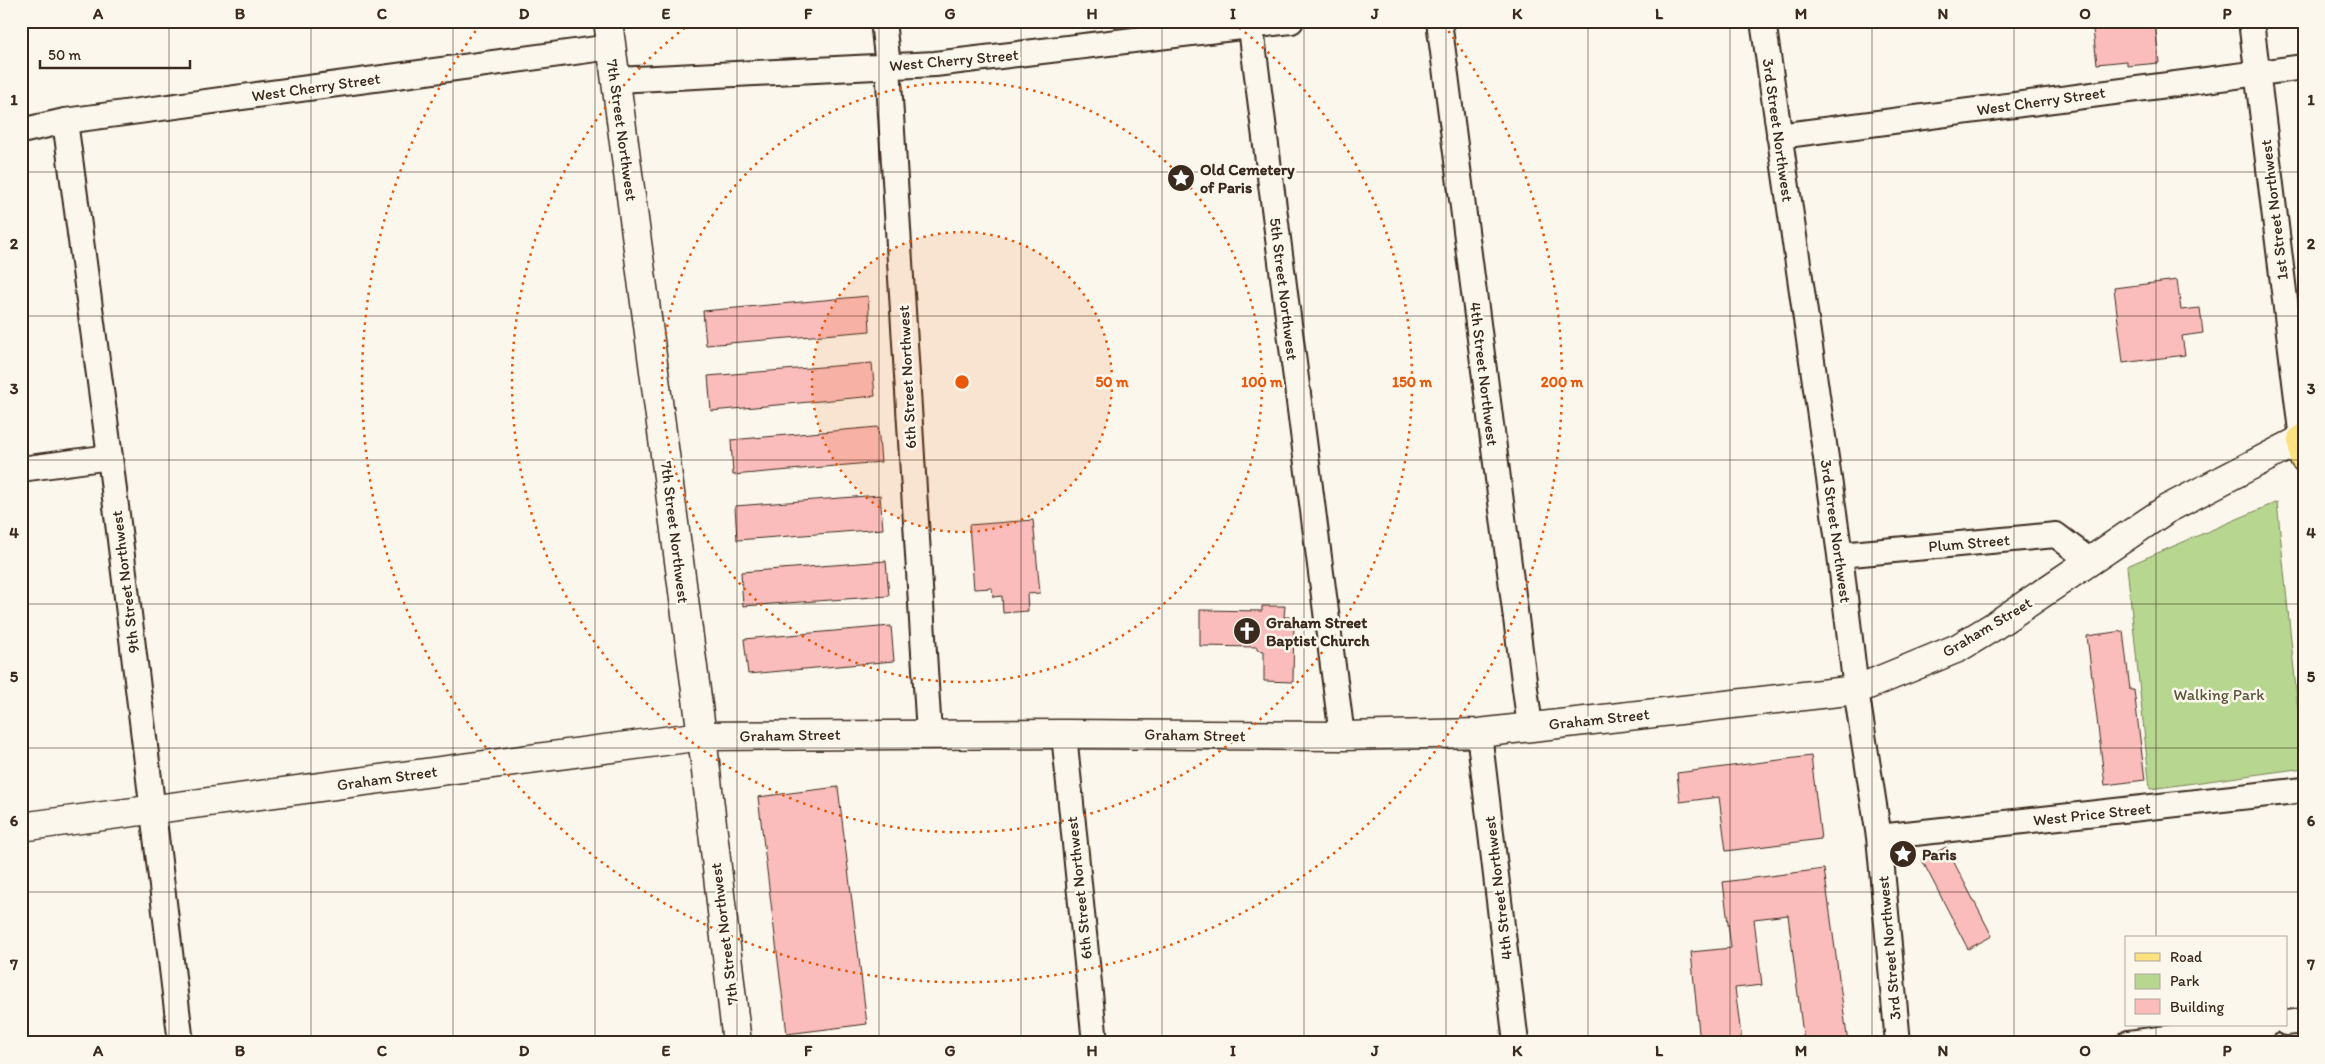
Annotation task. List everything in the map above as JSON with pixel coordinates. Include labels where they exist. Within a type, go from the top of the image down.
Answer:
[{"type":"street","name":"6th Street Northwest","points":[[883,21],[888,66],[929,734]]},
{"type":"street","name":"West Cherry Street","points":[[616,80],[935,64],[1250,24],[1291,21]]},
{"type":"street","name":"4th Street Northwest","points":[[1439,21],[1530,727]]},
{"type":"street","name":"3rd Street Northwest","points":[[1763,21],[1840,555],[1856,690],[1879,837],[1898,1043]]},
{"type":"street","name":"1st Street Northwest","points":[[2252,21],[2303,445]]},
{"type":"street","name":"5th Street Northwest","points":[[1250,24],[1342,736]]},
{"type":"street","name":"West Cherry Street","points":[[21,131],[65,121],[609,34]]},
{"type":"street","name":"7th Street Northwest","points":[[609,34],[702,736],[737,1043]]},
{"type":"street","name":"West Cherry Street","points":[[1779,136],[2304,67]]},
{"type":"street","name":"9th Street Northwest","points":[[65,121],[110,457],[181,1043]]},
{"type":"street","name":"Graham Street","points":[[21,827],[702,736],[1064,734],[1342,736],[1479,733],[1856,690],[1958,648],[2167,509],[2303,445]]},
{"type":"street","points":[[21,469],[110,457]]},
{"type":"street","name":"Plum Street","points":[[1840,555],[2056,535],[2090,561]]},
{"type":"street","name":"4th Street Northwest","points":[[1479,733],[1516,1043]]},
{"type":"street","name":"6th Street Northwest","points":[[1064,734],[1095,1043]]},
{"type":"street","name":"West Price Street","points":[[1879,837],[2304,790]]},
{"type":"street","points":[[2288,1023],[2304,1021]]},
{"type":"street","points":[[2129,1043],[2259,1026]]},
{"type":"green space","name":"Walking Park","points":[[2277,502],[2304,768],[2150,789],[2127,566]]},
{"type":"building","points":[[2092,21],[2155,21],[2159,63],[2127,66],[2127,61],[2097,64]]},
{"type":"building","points":[[2177,280],[2181,310],[2200,308],[2203,333],[2182,336],[2185,355],[2123,363],[2114,288]]},
{"type":"building","points":[[868,296],[870,331],[706,345],[703,311]]},
{"type":"building","points":[[872,363],[875,396],[711,411],[708,376]]},
{"type":"building","points":[[878,427],[881,462],[733,475],[731,440]]},
{"type":"building","points":[[880,495],[883,529],[737,540],[735,506]]},
{"type":"building","points":[[1033,520],[1040,593],[1027,594],[1028,611],[1003,613],[1002,596],[993,597],[992,588],[974,589],[969,525]]},
{"type":"building","points":[[886,561],[889,596],[743,606],[741,572]]},
{"type":"building","name":"Graham Street Baptist Church","points":[[1262,606],[1285,606],[1284,617],[1294,617],[1293,682],[1264,681],[1264,651],[1257,650],[1257,647],[1200,646],[1200,610],[1262,611]]},
{"type":"building","points":[[891,626],[894,661],[748,674],[744,639]]},
{"type":"building","points":[[2123,631],[2130,690],[2134,690],[2145,780],[2105,785],[2087,636]]},
{"type":"building","points":[[1811,756],[1821,839],[1726,851],[1719,797],[1680,802],[1677,773]]},
{"type":"building","points":[[838,787],[867,1024],[787,1034],[758,797]]},
{"type":"building","points":[[1946,847],[1992,936],[1968,949],[1922,860]]},
{"type":"building","points":[[1824,869],[1848,1043],[1804,1043],[1788,915],[1754,919],[1762,985],[1735,988],[1742,1043],[1700,1043],[1691,952],[1731,948],[1723,882]]},
{"type":"place","name":"Old Cemetery of Paris","points":[[1181,178]]},
{"type":"place","name":"Graham Street Baptist Church","points":[[1247,631]]},
{"type":"place","name":"Paris","points":[[1903,854]]}]
